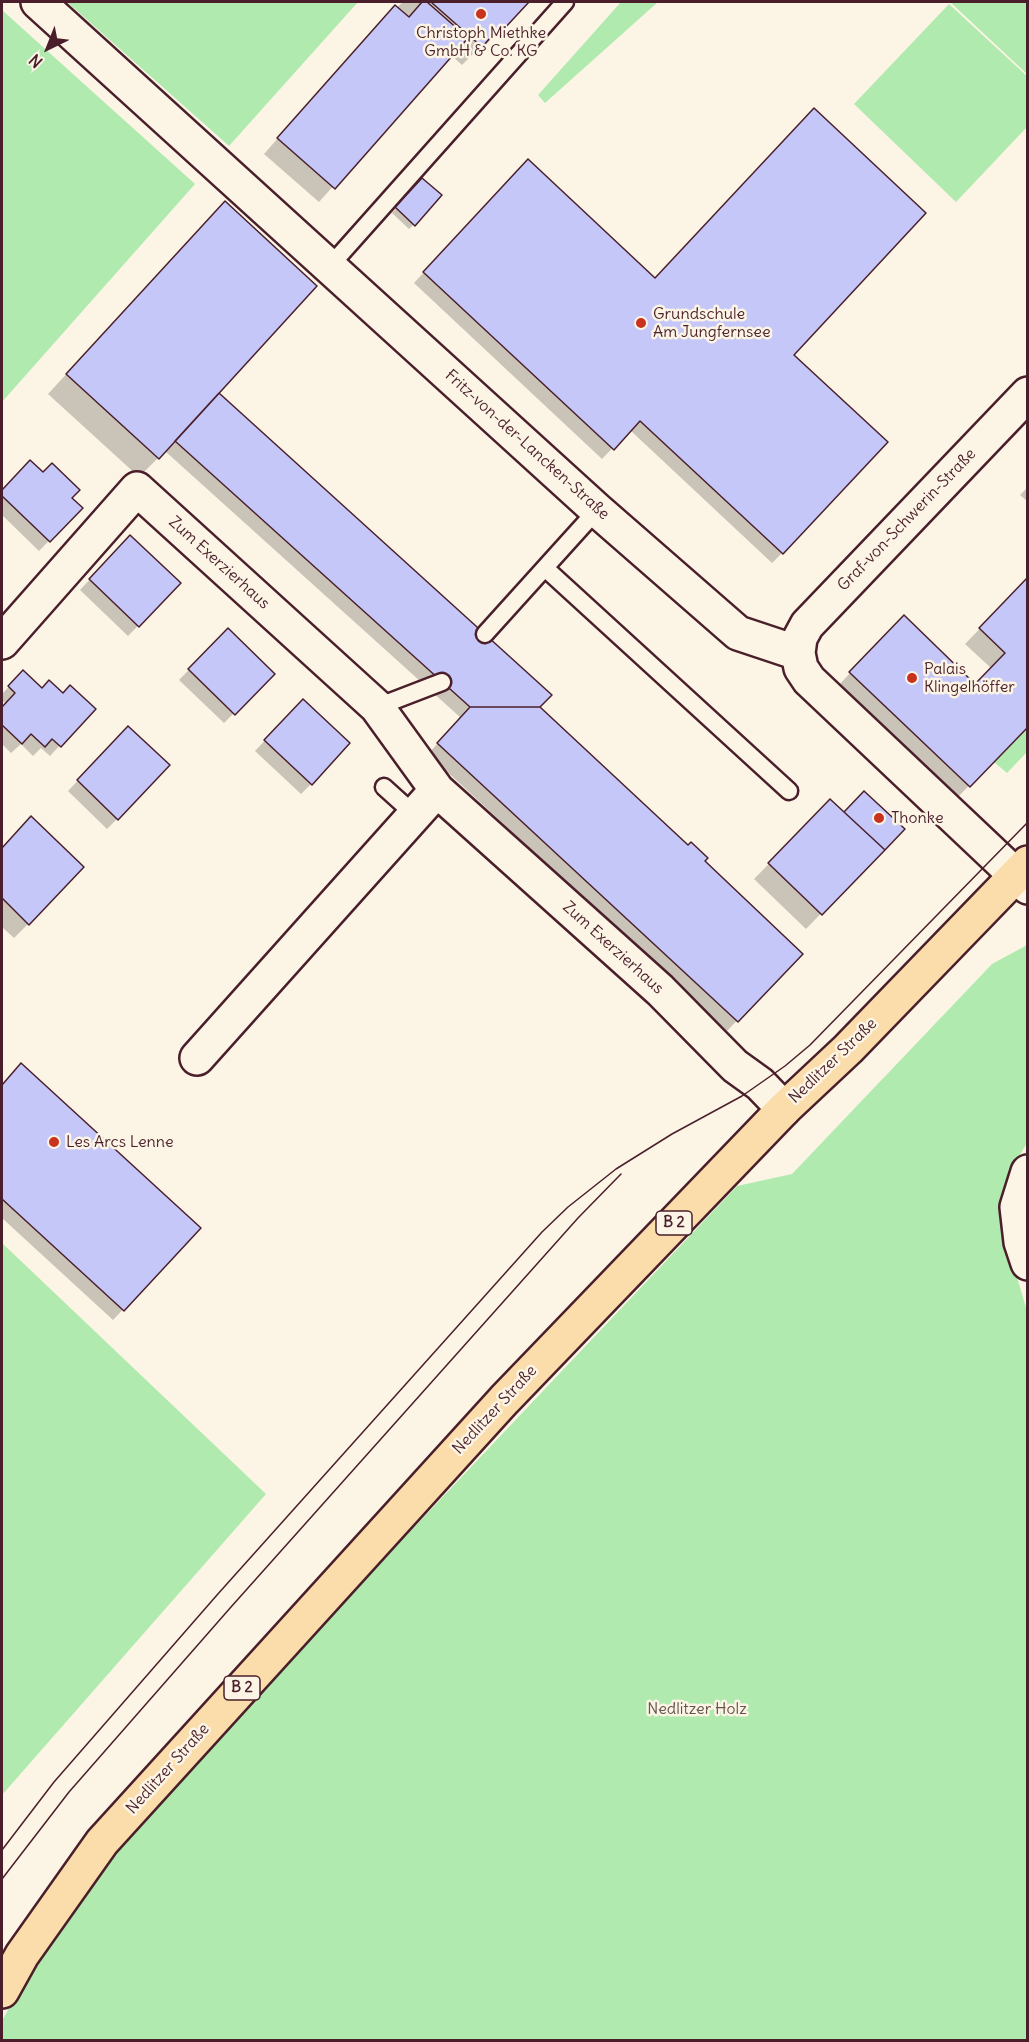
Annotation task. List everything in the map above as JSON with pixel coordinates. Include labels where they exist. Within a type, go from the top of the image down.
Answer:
[{"type":"main road","name":"Nedlitzer Straße","points":[[2,1991],[22,1955],[102,1842],[504,1400],[784,1109],[849,1049],[1024,875]]},
{"type":"street","name":"Fritz-von-der-Lancken-Straße","points":[[38,2],[597,510],[738,633],[798,653]]},
{"type":"street","name":"Graf-von-Schwerin-Straße","points":[[798,653],[800,638],[807,625],[1028,394]]},
{"type":"street","name":"Zum Exerzierhaus","points":[[2,642],[137,489],[377,707],[437,790],[660,990],[735,1066],[760,1084],[784,1109]]},
{"type":"street","points":[[798,653],[801,668],[809,680],[1024,875]]},
{"type":"street","points":[[197,1058],[437,790]]},
{"type":"street","points":[[1028,1172],[1017,1207],[1021,1242],[1028,1263]]},
{"type":"lane","points":[[330,266],[565,2]]},
{"type":"lane","points":[[485,634],[597,510]]},
{"type":"lane","points":[[545,568],[789,791]]},
{"type":"lane","points":[[377,707],[442,682]]},
{"type":"lane","points":[[384,787],[415,815]]},
{"type":"green space","points":[[67,2],[358,2],[229,146]]},
{"type":"green space","points":[[621,2],[658,2],[545,103],[538,95]]},
{"type":"green space","points":[[950,2],[1027,2],[1027,74]]},
{"type":"green space","points":[[949,4],[1028,77],[1027,127],[956,202],[854,104]]},
{"type":"green space","points":[[2,10],[195,184],[2,402]]},
{"type":"green space","points":[[1027,727],[1027,752],[1007,773],[994,762]]},
{"type":"green space","name":"Nedlitzer Holz","points":[[1027,945],[1027,1143],[1015,1163],[1010,1254],[1028,1314],[1027,2040],[2,2040],[2,2021],[32,1965],[117,1846],[223,1729],[737,1186],[792,1174],[992,964]]},
{"type":"green space","points":[[2,1243],[266,1494],[2,1795]]},
{"type":"building","points":[[422,2],[427,2],[468,38],[335,189],[277,138],[395,5],[409,17]]},
{"type":"building","name":"Christoph Miethke GmbH & Co. KG","points":[[431,2],[529,2],[503,30],[500,27],[482,47]]},
{"type":"building","points":[[814,108],[926,213],[794,355],[888,442],[783,554],[640,421],[614,450],[423,272],[528,159],[655,278]]},
{"type":"building","points":[[422,178],[442,195],[415,226],[395,207]]},
{"type":"building","points":[[225,201],[317,286],[159,459],[66,374]]},
{"type":"building","points":[[219,393],[552,695],[540,707],[470,707],[175,441]]},
{"type":"building","points":[[30,460],[43,472],[52,463],[80,490],[72,498],[83,508],[50,542],[2,496],[2,490]]},
{"type":"building","points":[[130,535],[181,583],[139,627],[89,579]]},
{"type":"building","name":"Palais Klingelhöffer","points":[[1028,577],[1028,727],[970,787],[849,672],[904,615],[975,684],[1005,653],[979,628]]},
{"type":"building","points":[[228,628],[275,674],[235,715],[188,669]]},
{"type":"building","points":[[23,670],[42,688],[49,680],[63,693],[70,685],[96,709],[61,747],[52,739],[45,747],[31,734],[22,744],[2,725],[2,707],[15,693],[8,686]]},
{"type":"building","points":[[303,699],[350,743],[312,785],[264,740]]},
{"type":"building","points":[[470,707],[540,707],[688,845],[691,842],[708,858],[705,861],[803,954],[738,1022],[437,743]]},
{"type":"building","points":[[128,726],[170,765],[118,820],[77,780]]},
{"type":"building","points":[[864,791],[905,829],[885,850],[844,812]]},
{"type":"building","points":[[830,799],[885,850],[822,915],[768,863]]},
{"type":"building","points":[[31,816],[84,867],[29,925],[2,898],[2,848]]},
{"type":"building","name":"Les Arcs Lenne","points":[[21,1063],[201,1228],[124,1311],[2,1199],[2,1085]]},
{"type":"tram line","points":[[2,1850],[54,1782],[217,1595],[542,1232],[568,1207],[616,1169],[672,1134],[742,1096],[810,1045],[1028,822]]},
{"type":"tram line","points":[[2,1879],[69,1792],[231,1607],[578,1218],[621,1174]]},
{"type":"place","name":"Christoph Miethke GmbH & Co. KG","points":[[481,14]]},
{"type":"place","name":"Grundschule Am Jungfernsee","points":[[641,323]]},
{"type":"place","name":"Palais Klingelhöffer","points":[[912,678]]},
{"type":"place","name":"Thonke","points":[[879,818]]},
{"type":"place","name":"Les Arcs Lenne","points":[[54,1142]]}]
